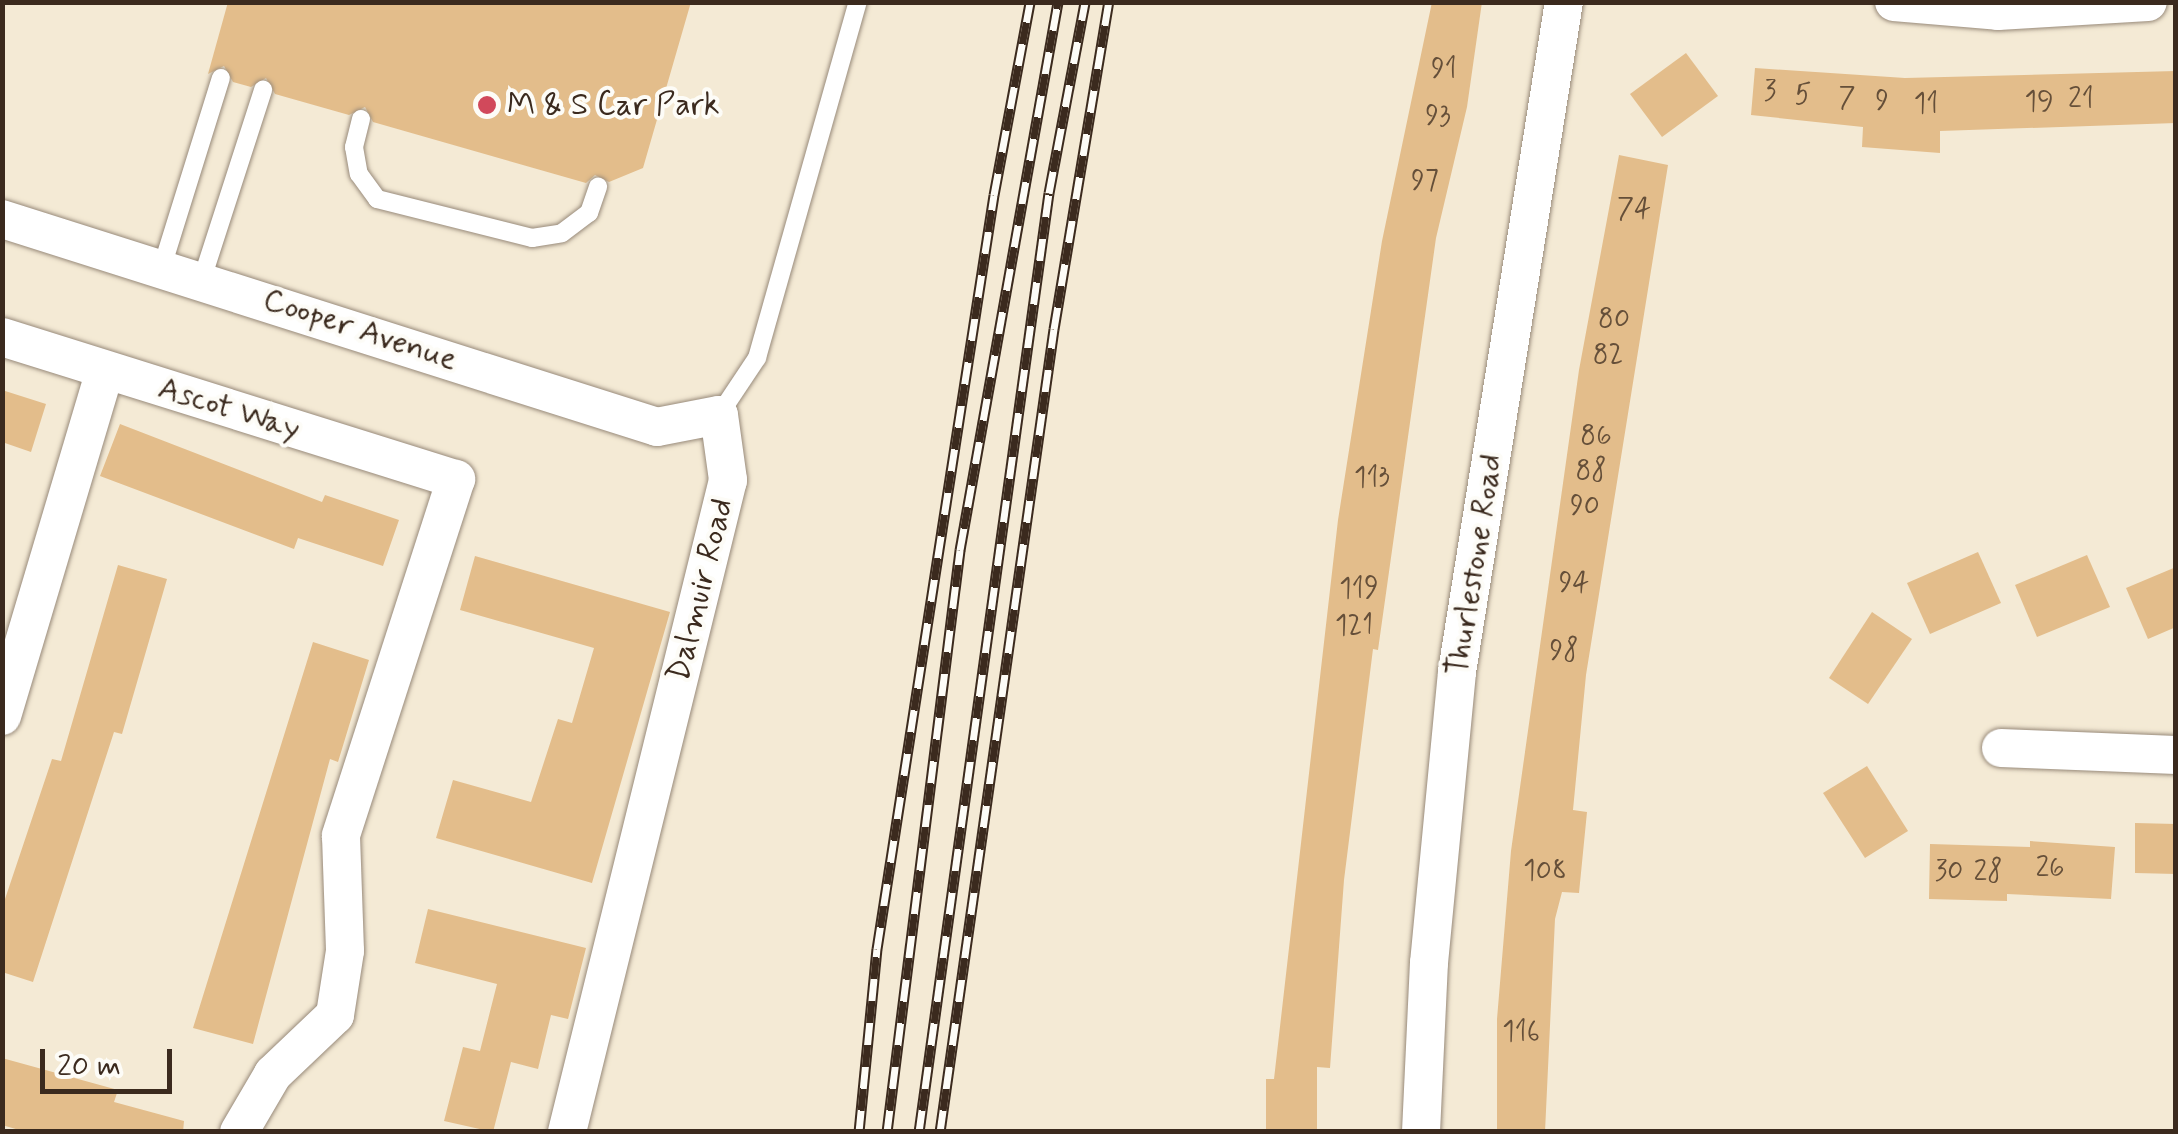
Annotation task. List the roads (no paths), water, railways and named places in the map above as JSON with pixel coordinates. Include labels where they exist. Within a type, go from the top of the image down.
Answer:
[{"type":"street","name":"Thurlestone Road","points":[[1421,1132],[1429,964],[1457,672],[1564,2]]},
{"type":"street","points":[[1894,2],[1998,11],[2148,2]]},
{"type":"street","name":"Cooper Avenue","points":[[2,218],[202,278],[656,426],[719,415]]},
{"type":"street","name":"Ascot Way","points":[[2,337],[456,479],[341,836],[344,951],[336,1015],[273,1074],[239,1132]]},
{"type":"street","points":[[2,716],[105,371]]},
{"type":"street","name":"Dalmuir Road","points":[[566,1132],[728,480],[719,415]]},
{"type":"street","points":[[2001,748],[2176,755]]},
{"type":"lane","points":[[719,415],[757,358],[858,2]]},
{"type":"lane","points":[[162,267],[221,78]]},
{"type":"lane","points":[[202,278],[263,90]]},
{"type":"lane","points":[[361,119],[354,147],[359,174],[376,198],[532,238],[562,233],[589,213],[598,186]]},
{"type":"railway","points":[[859,1132],[877,949],[994,195],[1030,2]]},
{"type":"railway","points":[[887,1132],[960,550],[1058,2]]},
{"type":"railway","points":[[919,1132],[1049,193],[1085,2]]},
{"type":"railway","points":[[940,1132],[1054,329],[1109,2]]},
{"type":"place","name":"M & S Car Park","points":[[487,105]]}]
